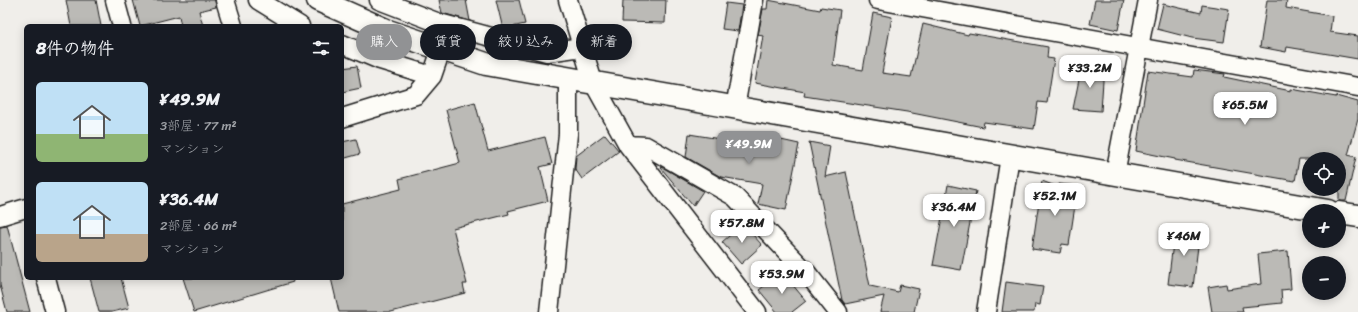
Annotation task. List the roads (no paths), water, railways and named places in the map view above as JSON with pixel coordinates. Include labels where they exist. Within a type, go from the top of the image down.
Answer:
[{"type":"street","points":[[115,0],[121,24]]},
{"type":"street","points":[[225,0],[232,24]]},
{"type":"street","points":[[258,0],[297,24]]},
{"type":"street","points":[[318,0],[388,31],[420,42]]},
{"type":"street","points":[[379,0],[413,7],[439,22],[548,52],[576,48]]},
{"type":"street","points":[[568,0],[576,27]]},
{"type":"street","points":[[735,108],[754,0]]},
{"type":"street","points":[[878,0],[1358,87]]},
{"type":"street","points":[[1115,174],[1148,0]]},
{"type":"street","points":[[344,45],[380,60],[432,76]]},
{"type":"street","points":[[344,117],[416,95],[432,76],[438,60]]},
{"type":"street","points":[[473,60],[486,64],[1302,206]]},
{"type":"street","points":[[586,60],[593,82],[628,145],[757,312]]},
{"type":"street","points":[[549,312],[568,134],[568,78]]},
{"type":"street","points":[[628,145],[646,146],[735,197],[807,273],[838,312]]},
{"type":"street","points":[[986,312],[1010,156]]},
{"type":"street","points":[[0,216],[24,209]]},
{"type":"street","points":[[1346,214],[1358,216]]},
{"type":"street","points":[[47,280],[55,312]]}]
